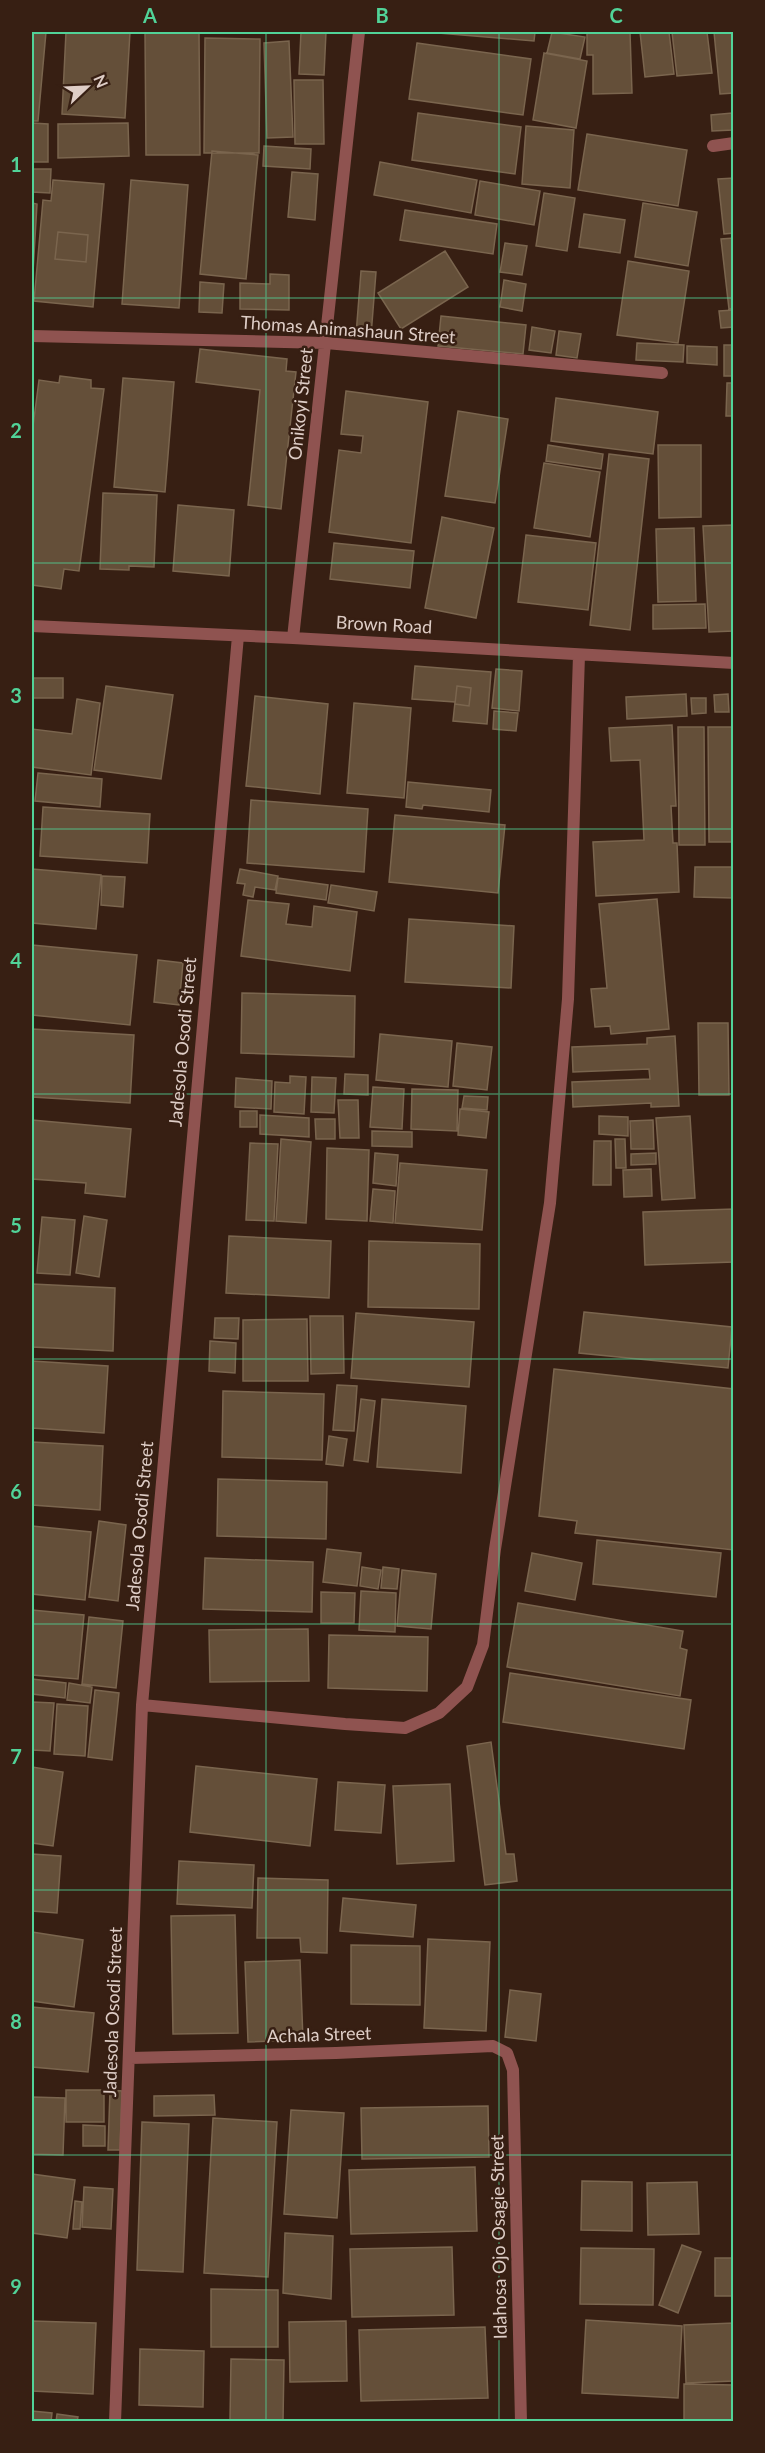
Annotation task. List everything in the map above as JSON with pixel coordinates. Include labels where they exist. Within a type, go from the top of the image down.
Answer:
[{"type":"street","name":"Onikoyi Street","points":[[293,638],[359,32]]},
{"type":"street","points":[[713,146],[734,144]]},
{"type":"street","name":"Thomas Animashaun Street","points":[[32,336],[326,343],[662,373]]},
{"type":"street","name":"Brown Road","points":[[32,626],[734,663]]},
{"type":"street","name":"Jadesola Osodi Street","points":[[115,2421],[142,1705],[238,636]]},
{"type":"street","points":[[142,1705],[345,1725],[405,1728],[440,1713],[467,1687],[483,1645],[495,1549],[550,1203],[568,999],[579,655]]},
{"type":"street","name":"Achala Street","points":[[130,2058],[336,2053],[493,2046],[507,2053]]},
{"type":"street","name":"Idahosa Ojo Osagie Street","points":[[507,2053],[513,2070],[521,2421]]},
{"type":"building","points":[[32,32],[46,32],[38,121],[32,121]]},
{"type":"building","points":[[66,32],[130,32],[125,118],[62,114]]},
{"type":"building","points":[[145,32],[199,32],[200,155],[146,155]]},
{"type":"building","points":[[301,32],[326,32],[324,75],[299,74]]},
{"type":"building","points":[[426,32],[535,32],[534,41]]},
{"type":"building","points":[[552,32],[585,37],[580,59],[547,53]]},
{"type":"building","points":[[587,32],[630,32],[632,93],[593,94],[593,55],[587,55]]},
{"type":"building","points":[[640,32],[669,32],[674,74],[645,77]]},
{"type":"building","points":[[672,32],[707,32],[712,73],[677,76]]},
{"type":"building","points":[[714,32],[734,32],[734,93],[720,94]]},
{"type":"building","points":[[205,38],[260,39],[259,153],[204,153]]},
{"type":"building","points":[[289,41],[293,137],[267,138],[264,43]]},
{"type":"building","points":[[417,43],[531,59],[523,115],[409,99]]},
{"type":"building","points":[[544,53],[587,61],[576,128],[533,120]]},
{"type":"building","points":[[294,80],[323,80],[324,144],[295,144]]},
{"type":"building","points":[[418,113],[521,127],[515,174],[412,160]]},
{"type":"building","points":[[732,113],[733,130],[712,131],[711,115]]},
{"type":"building","points":[[32,123],[48,124],[48,162],[32,162]]},
{"type":"building","points":[[128,123],[129,156],[58,158],[58,124]]},
{"type":"building","points":[[526,126],[574,130],[570,188],[522,184]]},
{"type":"building","points":[[587,134],[687,150],[678,206],[578,190]]},
{"type":"building","points":[[264,146],[311,149],[310,169],[263,166]]},
{"type":"building","points":[[212,151],[258,155],[246,279],[200,274]]},
{"type":"building","points":[[380,162],[477,180],[471,213],[374,195]]},
{"type":"building","points":[[32,169],[51,169],[50,193],[32,192]]},
{"type":"building","points":[[292,172],[318,174],[315,220],[288,217]]},
{"type":"building","points":[[734,178],[734,233],[724,234],[718,179]]},
{"type":"building","points":[[53,180],[104,184],[93,307],[34,301],[43,200],[51,201]],"holes":[[[58,232],[88,235],[86,262],[55,259]]]},
{"type":"building","points":[[131,180],[188,185],[179,308],[122,304]]},
{"type":"building","points":[[480,181],[540,191],[534,225],[475,215]]},
{"type":"building","points":[[544,193],[575,198],[567,251],[536,246]]},
{"type":"building","points":[[32,203],[37,204],[32,289]]},
{"type":"building","points":[[643,203],[697,212],[688,266],[635,257]]},
{"type":"building","points":[[405,210],[497,224],[493,254],[400,240]]},
{"type":"building","points":[[584,214],[625,220],[620,253],[579,247]]},
{"type":"building","points":[[58,232],[88,235],[86,262],[55,259]]},
{"type":"building","points":[[734,238],[734,308],[729,309],[721,239]]},
{"type":"building","points":[[505,243],[527,246],[522,275],[500,272]]},
{"type":"building","points":[[445,251],[468,287],[401,329],[378,293]]},
{"type":"building","points":[[628,261],[689,271],[678,343],[617,335]]},
{"type":"building","points":[[361,271],[376,272],[371,336],[356,335]]},
{"type":"building","points":[[270,274],[289,275],[289,310],[240,309],[240,283],[270,284]]},
{"type":"building","points":[[504,280],[526,284],[522,311],[500,307]]},
{"type":"building","points":[[200,282],[224,284],[222,313],[199,312]]},
{"type":"building","points":[[734,310],[734,327],[721,328],[719,311]]},
{"type":"building","points":[[441,316],[526,325],[523,354],[438,346]]},
{"type":"building","points":[[532,327],[555,331],[551,353],[529,350]]},
{"type":"building","points":[[559,331],[581,334],[577,358],[556,355]]},
{"type":"building","points":[[637,343],[684,345],[683,362],[636,360]]},
{"type":"building","points":[[724,345],[734,345],[734,376],[724,376]]},
{"type":"building","points":[[687,346],[717,347],[717,365],[687,363]]},
{"type":"building","points":[[200,349],[287,359],[286,371],[296,372],[281,509],[248,505],[260,390],[196,382]]},
{"type":"building","points":[[60,376],[91,380],[91,388],[104,389],[79,571],[64,569],[61,589],[32,585],[32,434],[39,380],[59,383]]},
{"type":"building","points":[[123,378],[174,382],[165,492],[114,487]]},
{"type":"building","points":[[727,383],[734,383],[734,416],[726,416]]},
{"type":"building","points":[[346,391],[428,402],[411,543],[329,532],[339,450],[361,453],[363,436],[341,434]]},
{"type":"building","points":[[556,398],[658,412],[653,454],[551,441]]},
{"type":"building","points":[[458,411],[508,419],[495,503],[445,496]]},
{"type":"building","points":[[548,445],[603,454],[601,469],[546,461]]},
{"type":"building","points":[[658,445],[701,445],[701,517],[659,518]]},
{"type":"building","points":[[609,454],[649,459],[630,630],[590,625]]},
{"type":"building","points":[[544,463],[600,472],[590,537],[534,528]]},
{"type":"building","points":[[103,493],[157,495],[154,567],[129,566],[129,570],[100,569]]},
{"type":"building","points":[[178,505],[234,510],[229,576],[173,571]]},
{"type":"building","points":[[442,517],[494,528],[476,618],[425,608]]},
{"type":"building","points":[[734,525],[734,631],[709,632],[703,526]]},
{"type":"building","points":[[694,528],[696,601],[658,602],[656,529]]},
{"type":"building","points":[[526,535],[596,543],[588,610],[518,602]]},
{"type":"building","points":[[334,543],[414,551],[410,588],[330,579]]},
{"type":"building","points":[[705,604],[706,628],[653,629],[653,605]]},
{"type":"building","points":[[415,666],[491,672],[487,724],[453,721],[455,702],[412,699]],"holes":[[[457,686],[471,688],[469,706],[455,704]]]},
{"type":"building","points":[[496,669],[522,671],[519,711],[492,708]]},
{"type":"building","points":[[32,678],[63,678],[63,698],[32,698]]},
{"type":"building","points":[[106,686],[173,695],[161,779],[94,770]]},
{"type":"building","points":[[457,686],[471,688],[469,706],[455,704]]},
{"type":"building","points":[[686,694],[687,716],[627,719],[626,697]]},
{"type":"building","points":[[728,694],[729,712],[715,712],[714,695]]},
{"type":"building","points":[[255,696],[328,704],[320,794],[246,786]]},
{"type":"building","points":[[691,698],[706,698],[706,713],[692,714]]},
{"type":"building","points":[[77,699],[100,703],[91,775],[32,767],[32,729],[72,734]]},
{"type":"building","points":[[354,703],[411,708],[404,798],[347,793]]},
{"type":"building","points":[[494,711],[518,713],[516,731],[493,729]]},
{"type":"building","points":[[672,725],[676,806],[671,806],[673,843],[677,843],[679,892],[596,896],[593,842],[644,840],[640,760],[611,761],[609,728]]},
{"type":"building","points":[[678,727],[704,727],[705,845],[679,845]]},
{"type":"building","points":[[708,727],[734,727],[734,842],[709,842]]},
{"type":"building","points":[[38,773],[102,779],[100,807],[35,801]]},
{"type":"building","points":[[408,782],[491,790],[489,812],[423,805],[422,809],[406,807]]},
{"type":"building","points":[[251,800],[368,809],[364,872],[247,863]]},
{"type":"building","points":[[43,807],[150,814],[147,863],[40,856]]},
{"type":"building","points":[[395,815],[505,825],[498,893],[389,882]]},
{"type":"building","points":[[695,867],[734,867],[734,898],[694,897]]},
{"type":"building","points":[[32,869],[101,875],[96,929],[32,923]]},
{"type":"building","points":[[240,869],[278,876],[275,890],[255,887],[253,897],[243,895],[245,884],[237,883]]},
{"type":"building","points":[[102,876],[125,877],[123,907],[101,905]]},
{"type":"building","points":[[278,878],[328,885],[326,900],[276,893]]},
{"type":"building","points":[[331,885],[377,892],[374,911],[328,903]]},
{"type":"building","points":[[657,899],[669,1029],[611,1034],[610,1026],[595,1027],[591,989],[607,988],[599,904]]},
{"type":"building","points":[[248,900],[289,904],[286,924],[312,927],[314,906],[357,912],[350,971],[241,956]]},
{"type":"building","points":[[409,919],[514,926],[511,988],[405,982]]},
{"type":"building","points":[[32,945],[137,955],[130,1025],[32,1015]]},
{"type":"building","points":[[158,960],[183,963],[179,1005],[154,1002]]},
{"type":"building","points":[[242,993],[355,996],[354,1057],[241,1053]]},
{"type":"building","points":[[698,1023],[728,1023],[729,1095],[699,1095]]},
{"type":"building","points":[[32,1029],[134,1035],[130,1103],[32,1097]]},
{"type":"building","points":[[380,1034],[452,1041],[448,1087],[376,1080]]},
{"type":"building","points":[[675,1036],[679,1106],[651,1107],[651,1103],[573,1107],[572,1082],[650,1079],[649,1069],[573,1072],[572,1047],[647,1044],[647,1038]]},
{"type":"building","points":[[457,1043],[492,1047],[487,1090],[453,1086]]},
{"type":"building","points":[[345,1074],[368,1075],[368,1095],[344,1094]]},
{"type":"building","points":[[290,1076],[306,1077],[304,1114],[274,1112],[275,1082],[290,1083]]},
{"type":"building","points":[[312,1077],[336,1078],[334,1113],[311,1112]]},
{"type":"building","points":[[236,1078],[272,1081],[271,1109],[235,1107]]},
{"type":"building","points":[[373,1087],[404,1089],[402,1129],[370,1127]]},
{"type":"building","points":[[412,1089],[458,1090],[457,1131],[411,1129]]},
{"type":"building","points":[[464,1096],[488,1097],[487,1110],[462,1108]]},
{"type":"building","points":[[338,1100],[358,1100],[359,1138],[340,1138]]},
{"type":"building","points":[[460,1109],[489,1112],[486,1138],[458,1135]]},
{"type":"building","points":[[240,1111],[257,1111],[257,1127],[240,1127]]},
{"type":"building","points":[[260,1115],[309,1118],[309,1137],[260,1134]]},
{"type":"building","points":[[599,1116],[628,1117],[628,1136],[599,1134]]},
{"type":"building","points":[[690,1116],[695,1198],[662,1200],[656,1118]]},
{"type":"building","points":[[315,1119],[335,1119],[335,1139],[316,1139]]},
{"type":"building","points":[[32,1120],[131,1129],[125,1197],[85,1193],[86,1183],[32,1179]]},
{"type":"building","points":[[653,1120],[654,1149],[631,1149],[630,1121]]},
{"type":"building","points":[[372,1131],[412,1132],[412,1147],[372,1146]]},
{"type":"building","points":[[281,1139],[311,1142],[306,1223],[276,1221]]},
{"type":"building","points":[[615,1139],[625,1139],[626,1168],[616,1168]]},
{"type":"building","points":[[594,1141],[611,1141],[611,1185],[593,1185]]},
{"type":"building","points":[[250,1143],[278,1144],[274,1221],[246,1220]]},
{"type":"building","points":[[327,1148],[369,1150],[367,1221],[326,1219]]},
{"type":"building","points":[[375,1153],[398,1155],[396,1186],[373,1183]]},
{"type":"building","points":[[656,1153],[656,1164],[631,1165],[631,1154]]},
{"type":"building","points":[[400,1163],[487,1170],[482,1230],[395,1223]]},
{"type":"building","points":[[651,1169],[652,1196],[624,1197],[623,1170]]},
{"type":"building","points":[[373,1189],[395,1191],[393,1223],[370,1221]]},
{"type":"building","points":[[734,1209],[734,1262],[645,1265],[643,1212]]},
{"type":"building","points":[[84,1216],[107,1220],[99,1277],[76,1273]]},
{"type":"building","points":[[42,1217],[75,1220],[70,1275],[37,1273]]},
{"type":"building","points":[[229,1236],[331,1241],[329,1298],[226,1293]]},
{"type":"building","points":[[369,1241],[480,1244],[479,1309],[368,1307]]},
{"type":"building","points":[[32,1284],[115,1288],[113,1351],[32,1347]]},
{"type":"building","points":[[584,1312],[732,1327],[728,1368],[579,1353]]},
{"type":"building","points":[[356,1313],[474,1322],[469,1387],[351,1378]]},
{"type":"building","points":[[310,1316],[343,1316],[344,1373],[311,1374]]},
{"type":"building","points":[[215,1318],[239,1318],[238,1339],[214,1338]]},
{"type":"building","points":[[307,1319],[308,1381],[243,1381],[243,1320]]},
{"type":"building","points":[[210,1341],[236,1343],[235,1373],[209,1371]]},
{"type":"building","points":[[32,1361],[108,1366],[104,1433],[32,1428]]},
{"type":"building","points":[[554,1369],[734,1389],[734,1550],[575,1533],[577,1521],[539,1516]]},
{"type":"building","points":[[337,1385],[357,1386],[354,1431],[333,1430]]},
{"type":"building","points":[[223,1391],[324,1394],[322,1460],[222,1457]]},
{"type":"building","points":[[361,1399],[375,1401],[368,1462],[354,1460]]},
{"type":"building","points":[[382,1399],[466,1406],[461,1473],[377,1467]]},
{"type":"building","points":[[329,1436],[347,1439],[343,1466],[326,1464]]},
{"type":"building","points":[[32,1442],[103,1446],[100,1510],[32,1505]]},
{"type":"building","points":[[218,1479],[327,1482],[326,1539],[217,1536]]},
{"type":"building","points":[[99,1521],[126,1525],[118,1601],[89,1597]]},
{"type":"building","points":[[32,1526],[91,1532],[85,1600],[32,1594]]},
{"type":"building","points":[[597,1540],[721,1553],[716,1597],[593,1584]]},
{"type":"building","points":[[327,1549],[361,1553],[357,1586],[323,1582]]},
{"type":"building","points":[[532,1553],[582,1563],[575,1600],[525,1591]]},
{"type":"building","points":[[205,1558],[313,1562],[312,1612],[203,1609]]},
{"type":"building","points":[[362,1567],[381,1570],[378,1589],[360,1586]]},
{"type":"building","points":[[383,1567],[399,1569],[397,1589],[381,1588]]},
{"type":"building","points":[[402,1570],[436,1574],[431,1629],[397,1626]]},
{"type":"building","points":[[361,1591],[396,1593],[395,1632],[359,1630]]},
{"type":"building","points":[[321,1592],[355,1593],[354,1623],[321,1623]]},
{"type":"building","points":[[518,1603],[683,1631],[680,1648],[687,1650],[680,1696],[507,1667]]},
{"type":"building","points":[[32,1610],[84,1615],[78,1679],[32,1675]]},
{"type":"building","points":[[89,1617],[123,1621],[116,1688],[82,1684]]},
{"type":"building","points":[[308,1629],[309,1681],[210,1682],[209,1630]]},
{"type":"building","points":[[329,1635],[428,1637],[427,1691],[328,1688]]},
{"type":"building","points":[[510,1673],[691,1700],[684,1749],[503,1722]]},
{"type":"building","points":[[32,1679],[66,1683],[65,1698],[32,1694]]},
{"type":"building","points":[[69,1683],[92,1687],[90,1703],[67,1700]]},
{"type":"building","points":[[95,1690],[119,1693],[112,1760],[88,1757]]},
{"type":"building","points":[[32,1702],[54,1703],[50,1751],[32,1750]]},
{"type":"building","points":[[57,1704],[88,1706],[85,1756],[54,1754]]},
{"type":"building","points":[[491,1742],[506,1854],[514,1854],[517,1881],[485,1885],[467,1746]]},
{"type":"building","points":[[196,1766],[317,1779],[310,1846],[190,1832]]},
{"type":"building","points":[[32,1767],[63,1772],[53,1846],[32,1843]]},
{"type":"building","points":[[338,1782],[385,1785],[381,1833],[335,1830]]},
{"type":"building","points":[[450,1784],[454,1861],[397,1864],[393,1786]]},
{"type":"building","points":[[32,1854],[61,1856],[57,1913],[32,1911]]},
{"type":"building","points":[[179,1861],[254,1865],[252,1908],[177,1904]]},
{"type":"building","points":[[258,1878],[328,1880],[327,1953],[301,1952],[300,1938],[257,1938]]},
{"type":"building","points":[[343,1898],[416,1905],[413,1937],[340,1931]]},
{"type":"building","points":[[235,1915],[238,2033],[173,2034],[171,1916]]},
{"type":"building","points":[[32,1932],[83,1940],[74,2007],[32,2001]]},
{"type":"building","points":[[428,1939],[490,1942],[486,2031],[424,2028]]},
{"type":"building","points":[[351,1945],[420,1946],[420,2005],[351,2004]]},
{"type":"building","points":[[300,1960],[303,2040],[248,2042],[245,1962]]},
{"type":"building","points":[[510,1990],[541,1994],[536,2041],[505,2037]]},
{"type":"building","points":[[32,2007],[94,2013],[88,2072],[32,2067]]},
{"type":"building","points":[[66,2090],[104,2090],[104,2122],[66,2122]]},
{"type":"building","points":[[110,2090],[122,2091],[120,2150],[108,2150]]},
{"type":"building","points":[[214,2095],[215,2115],[154,2116],[154,2096]]},
{"type":"building","points":[[32,2097],[65,2098],[63,2155],[32,2154]]},
{"type":"building","points":[[488,2106],[489,2157],[362,2159],[361,2108]]},
{"type":"building","points":[[291,2110],[344,2113],[337,2218],[284,2214]]},
{"type":"building","points":[[213,2118],[277,2122],[268,2277],[204,2273]]},
{"type":"building","points":[[142,2122],[189,2124],[183,2272],[137,2270]]},
{"type":"building","points":[[83,2125],[105,2126],[105,2146],[83,2146]]},
{"type":"building","points":[[475,2167],[477,2231],[351,2234],[349,2170]]},
{"type":"building","points":[[32,2174],[75,2180],[67,2238],[32,2233]]},
{"type":"building","points":[[582,2181],[632,2182],[632,2231],[581,2230]]},
{"type":"building","points":[[697,2182],[699,2234],[648,2235],[647,2183]]},
{"type":"building","points":[[84,2187],[113,2189],[111,2229],[82,2227]]},
{"type":"building","points":[[75,2201],[82,2202],[80,2229],[73,2229]]},
{"type":"building","points":[[285,2233],[333,2236],[331,2299],[283,2293]]},
{"type":"building","points":[[682,2245],[701,2252],[678,2313],[659,2305]]},
{"type":"building","points":[[452,2247],[454,2315],[352,2317],[350,2249]]},
{"type":"building","points":[[581,2248],[654,2249],[653,2305],[580,2304]]},
{"type":"building","points":[[715,2258],[734,2258],[734,2296],[715,2296]]},
{"type":"building","points":[[211,2289],[278,2290],[278,2347],[211,2347]]},
{"type":"building","points":[[586,2320],[682,2326],[678,2398],[582,2393]]},
{"type":"building","points":[[32,2321],[96,2323],[93,2394],[32,2391]]},
{"type":"building","points":[[346,2321],[347,2381],[290,2382],[289,2322]]},
{"type":"building","points":[[734,2323],[734,2381],[686,2383],[684,2325]]},
{"type":"building","points":[[485,2327],[488,2398],[361,2401],[359,2330]]},
{"type":"building","points":[[140,2349],[204,2351],[203,2407],[139,2405]]},
{"type":"building","points":[[231,2359],[284,2360],[283,2422],[230,2421]]},
{"type":"building","points":[[684,2384],[734,2385],[734,2422],[684,2422]]},
{"type":"building","points":[[32,2411],[52,2413],[51,2422],[32,2422]]},
{"type":"building","points":[[57,2414],[78,2417],[77,2422],[56,2422]]}]
